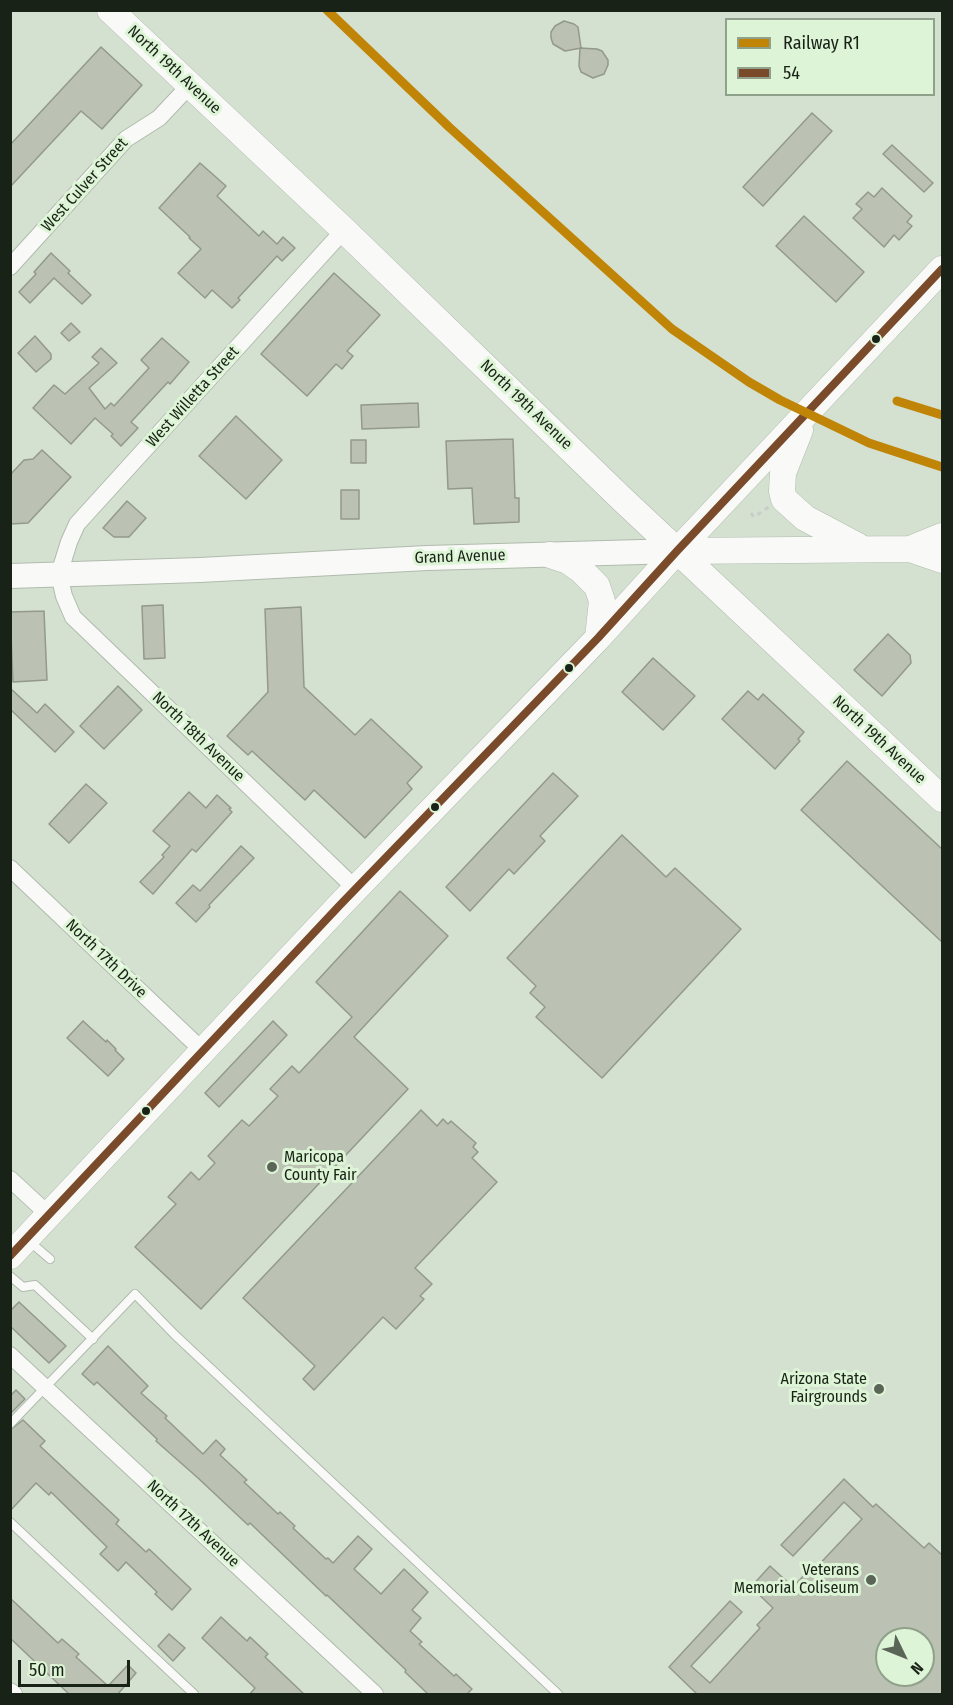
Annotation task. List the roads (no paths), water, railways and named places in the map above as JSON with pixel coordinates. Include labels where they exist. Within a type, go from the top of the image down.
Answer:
[{"type":"main road","name":"North 19th Avenue","points":[[110,10],[344,230],[677,551],[942,800]]},
{"type":"main road","points":[[19,1248],[202,1050],[598,638],[942,269]]},
{"type":"main road","points":[[807,414],[783,473],[784,499],[805,518],[864,548]]},
{"type":"main road","name":"Grand Avenue","points":[[910,549],[942,536]]},
{"type":"main road","name":"Grand Avenue","points":[[10,576],[677,551],[910,549],[942,560]]},
{"type":"main road","points":[[550,555],[568,561],[582,570],[597,586],[602,602],[598,638]]},
{"type":"street","name":"West Culver Street","points":[[10,267],[126,139],[160,116],[190,85]]},
{"type":"street","name":"West Willetta Street","points":[[59,574],[77,524],[344,230]]},
{"type":"street","name":"North 18th Avenue","points":[[59,574],[64,596],[73,617],[356,889]]},
{"type":"street","name":"North 17th Drive","points":[[10,868],[202,1050]]},
{"type":"street","points":[[10,1179],[49,1215]]},
{"type":"street","name":"North 17th Avenue","points":[[10,1355],[375,1695]]},
{"type":"street","points":[[10,1691],[14,1695]]},
{"type":"lane","points":[[19,1248],[50,1259]]},
{"type":"lane","points":[[10,1276],[22,1287],[35,1285],[93,1339]]},
{"type":"lane","points":[[10,1424],[135,1294],[183,1343],[558,1695]]},
{"type":"lane","points":[[10,1522],[194,1695]]},
{"type":"rail line","name":"R1","points":[[327,10],[449,127],[672,329],[749,382],[780,400],[869,443],[942,467]]},
{"type":"rail line","name":"R1","points":[[897,401],[942,415]]},
{"type":"place","name":"Maricopa County Fair","points":[[272,1167]]},
{"type":"place","name":"Arizona State Fairgrounds","points":[[879,1389]]},
{"type":"place","name":"Veterans Memorial Coliseum","points":[[871,1580]]}]
